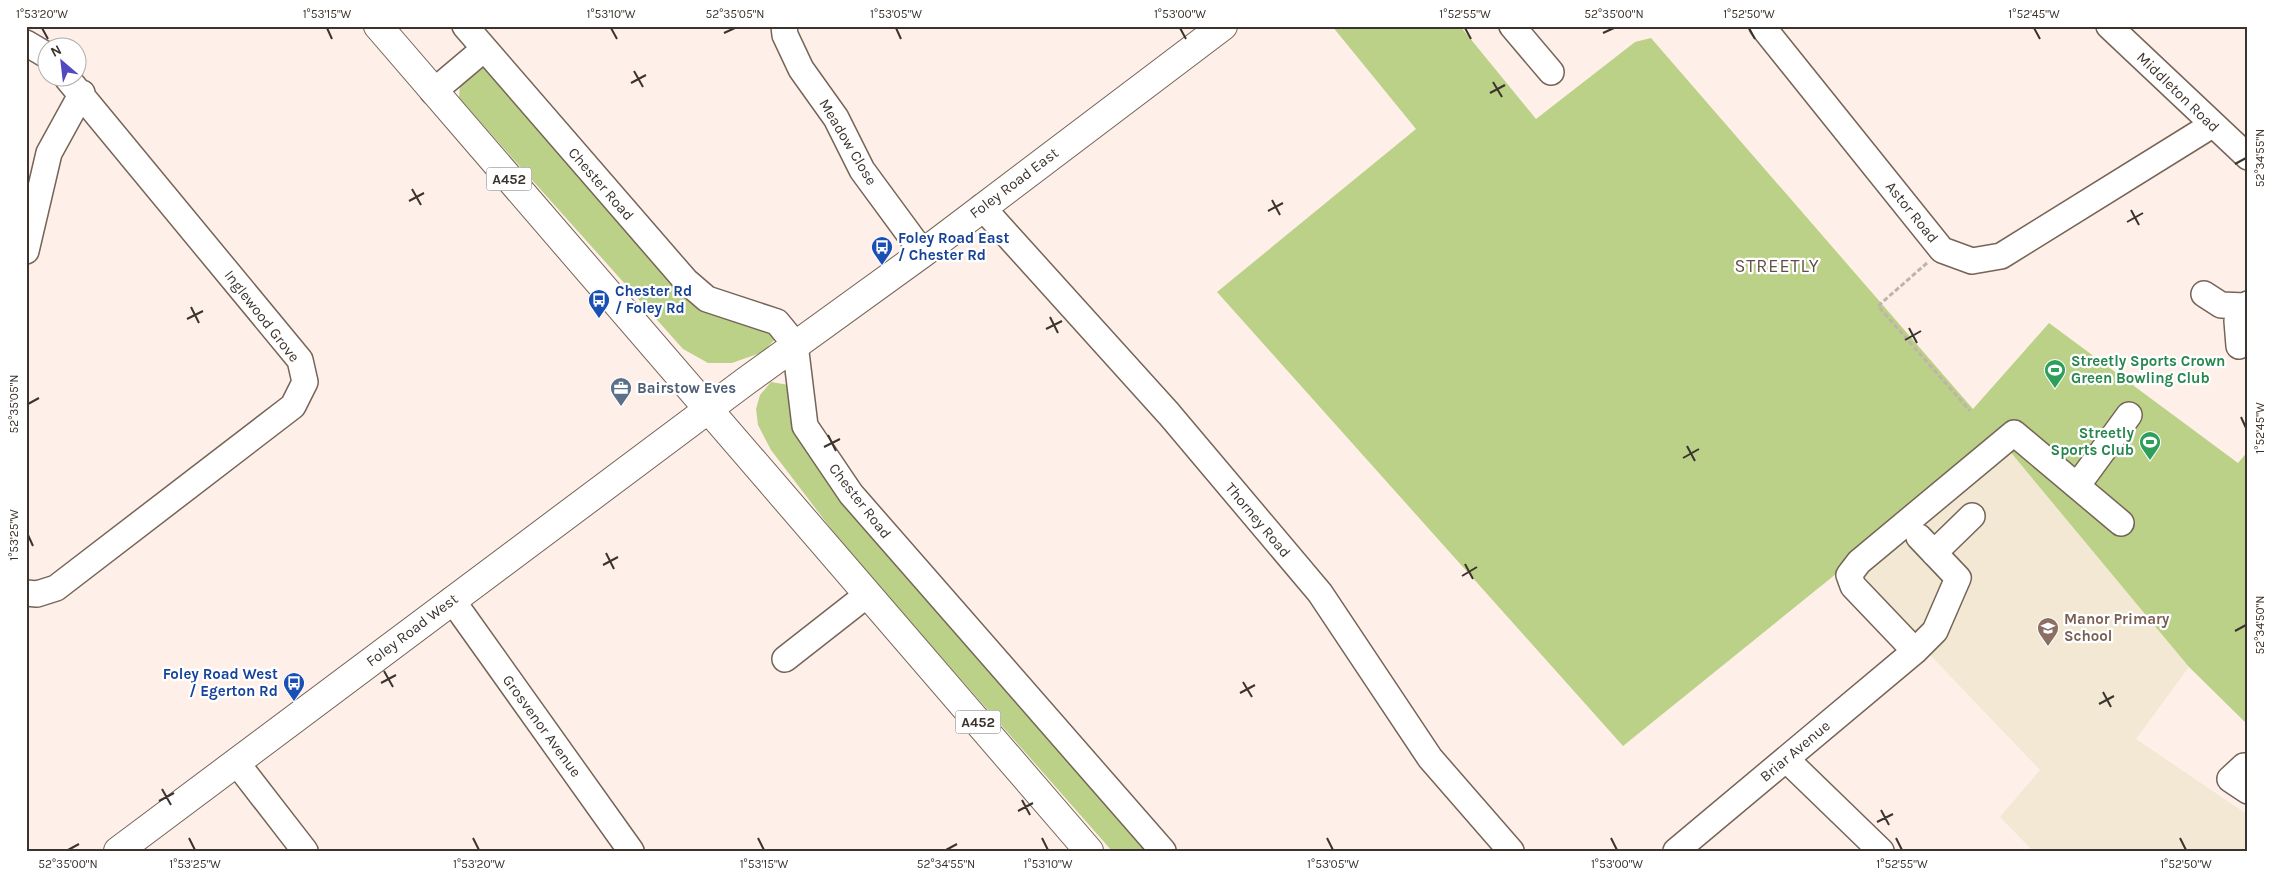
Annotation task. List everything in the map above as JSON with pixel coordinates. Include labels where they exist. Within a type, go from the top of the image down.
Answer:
[{"type":"main road","name":"A452","points":[[378,26],[1088,851]]},
{"type":"main road","name":"Foley Road East","points":[[707,410],[795,344],[923,253],[1223,26]]},
{"type":"main road","name":"Foley Road West","points":[[118,851],[707,410]]},
{"type":"street","name":"Chester Road","points":[[465,26],[686,281],[707,299],[777,322],[795,344],[805,426],[851,494],[1163,851]]},
{"type":"street","name":"Meadow Close","points":[[784,26],[785,35],[801,69],[836,118],[862,170],[923,253]]},
{"type":"street","points":[[1512,26],[1551,72]]},
{"type":"street","name":"Astor Road","points":[[1762,26],[1942,250],[1972,261],[2001,256],[2212,125]]},
{"type":"street","name":"Middleton Road","points":[[2109,26],[2248,157]]},
{"type":"street","points":[[26,43],[38,50]]},
{"type":"street","points":[[433,92],[484,49]]},
{"type":"street","name":"Inglewood Grove","points":[[26,251],[49,152],[74,88]]},
{"type":"street","name":"Inglewood Grove","points":[[26,593],[37,594],[56,588],[64,582],[293,406],[305,382],[300,360],[77,88]]},
{"type":"street","name":"Thorney Road","points":[[982,207],[1169,414],[1320,593],[1430,758],[1511,851]]},
{"type":"street","points":[[2204,294],[2221,305],[2246,305],[2237,321],[2239,346]]},
{"type":"street","points":[[2077,486],[2130,415]]},
{"type":"street","points":[[1914,651],[1853,586],[1850,575],[1859,562],[2014,433],[2121,522]]},
{"type":"street","name":"Briar Avenue","points":[[1676,851],[1914,651],[1935,631],[1958,578],[1927,545],[1972,516]]},
{"type":"street","points":[[785,659],[868,594]]},
{"type":"street","name":"Grosvenor Avenue","points":[[452,600],[631,851]]},
{"type":"street","points":[[1786,759],[1881,851]]},
{"type":"street","points":[[236,762],[305,851]]},
{"type":"street","points":[[2244,766],[2230,779],[2248,791]]},
{"type":"path","points":[[1942,250],[1878,306],[1970,411]]},
{"type":"shaded area","name":"Manor Primary School","points":[[2008,446],[2189,667],[2136,739],[2248,815],[2248,851],[2033,851],[2000,817],[2040,770],[1867,589],[1863,575]]},
{"type":"green space","points":[[1332,26],[1460,26],[1536,119],[1635,42],[1651,38],[1973,409],[2049,323],[2238,463],[2248,451],[2248,725],[2189,667],[1998,437],[1831,578],[1623,746],[1217,292],[1416,129]]},
{"type":"green space","points":[[483,65],[712,315],[746,319],[772,326],[777,337],[763,352],[732,363],[708,363],[683,349],[459,98],[460,83]]},
{"type":"green space","points":[[771,382],[789,385],[798,435],[1147,851],[1112,851],[848,551],[771,450],[758,425],[756,409],[760,395]]},
{"type":"place","name":"Foley Road East / Chester Rd","points":[[882,266]]},
{"type":"place","name":"Chester Rd / Foley Rd","points":[[599,319]]},
{"type":"place","name":"Streetly Sports Crown Green Bowling Club","points":[[2055,389]]},
{"type":"place","name":"Bairstow Eves","points":[[621,407]]},
{"type":"place","name":"Streetly Sports Club","points":[[2150,461]]},
{"type":"place","name":"Manor Primary School","points":[[2048,647]]},
{"type":"place","name":"Foley Road West / Egerton Rd","points":[[294,702]]},
{"type":"district","name":"STREETLY","points":[[1777,266]]}]
